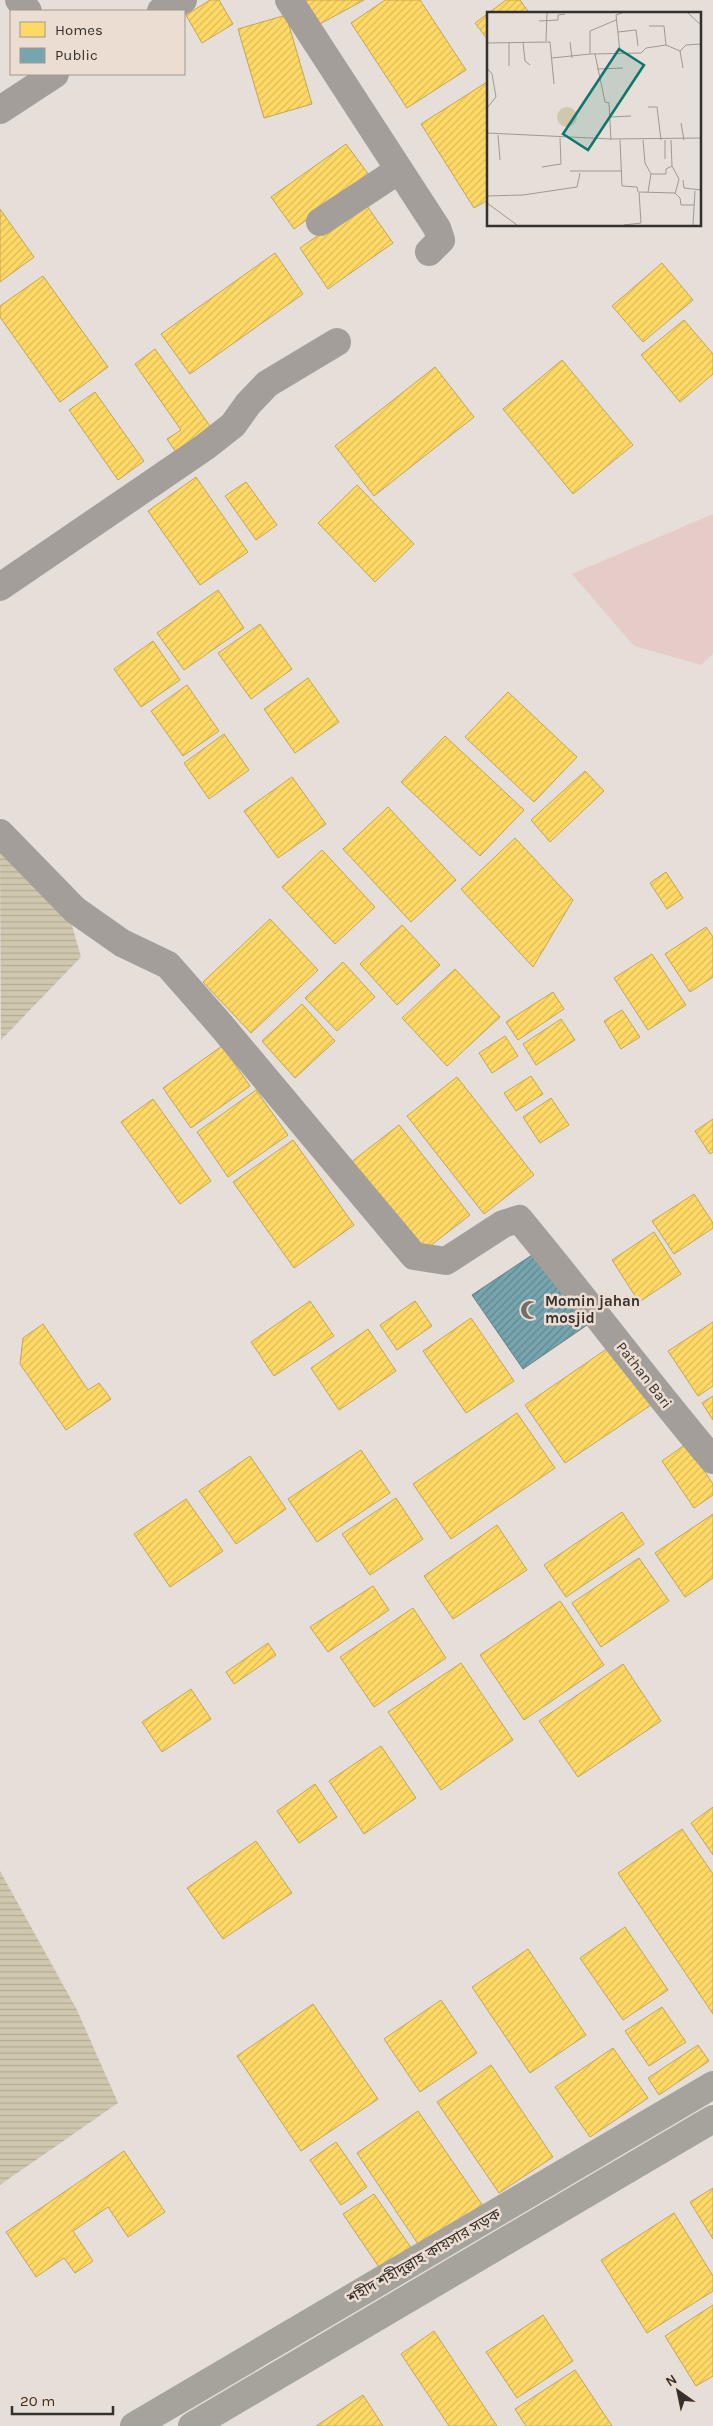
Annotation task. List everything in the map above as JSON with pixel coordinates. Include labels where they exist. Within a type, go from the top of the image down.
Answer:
[{"type":"main road","name":"শহীদ শহীদুল্লাহ কায়সার সড়ক","points":[[134,2426],[713,2085]]},
{"type":"main road","name":"শহীদ শহীদুল্লাহ কায়সার সড়ক","points":[[192,2426],[713,2119]]},
{"type":"street","points":[[19,0],[27,10]]},
{"type":"street","points":[[163,10],[183,0]]},
{"type":"street","points":[[289,0],[437,228],[441,240],[429,252]]},
{"type":"street","points":[[0,110],[53,75]]},
{"type":"street","points":[[320,222],[399,170]]},
{"type":"street","points":[[0,587],[206,447],[233,424],[248,404],[267,384],[337,342]]},
{"type":"street","name":"Pathan Bari","points":[[0,833],[75,910],[122,943],[168,965],[219,1023],[414,1256],[446,1261],[503,1224],[519,1219],[582,1295],[667,1406],[713,1460]]},
{"type":"shaded area","points":[[713,514],[713,654],[701,665],[634,646],[572,574]]},
{"type":"shaded area","points":[[0,845],[69,915],[81,957],[1,1040]]},
{"type":"shaded area","points":[[0,1871],[77,2010],[118,2103],[0,2185]]},
{"type":"building: Homes","points":[[210,0],[219,0],[233,24],[202,43],[186,15]]},
{"type":"building: Homes","points":[[304,0],[364,0],[318,25]]},
{"type":"building: Homes","points":[[385,0],[420,0],[466,70],[407,108],[351,23]]},
{"type":"building: Homes","points":[[506,0],[520,0],[529,12],[490,12]]},
{"type":"building: Homes","points":[[487,14],[487,39],[475,23]]},
{"type":"building: Homes","points":[[286,15],[312,104],[264,118],[238,29]]},
{"type":"building: Homes","points":[[487,82],[487,201],[474,208],[421,124]]},
{"type":"building: Homes","points":[[346,144],[369,175],[294,229],[271,197]]},
{"type":"building: Homes","points":[[365,203],[393,243],[328,289],[300,248]]},
{"type":"building: Homes","points":[[0,209],[34,257],[0,282]]},
{"type":"building: Homes","points":[[275,253],[303,294],[190,374],[161,334]]},
{"type":"building: Homes","points":[[662,263],[693,300],[643,342],[612,306]]},
{"type":"building: Homes","points":[[43,276],[108,367],[60,402],[0,317],[0,306]]},
{"type":"building: Homes","points":[[684,320],[713,354],[713,374],[680,402],[641,355]]},
{"type":"building: Homes","points":[[155,349],[215,433],[180,458],[167,439],[181,430],[135,364]]},
{"type":"building: Homes","points":[[562,360],[633,445],[573,494],[503,409]]},
{"type":"building: Homes","points":[[435,367],[474,417],[374,496],[335,446]]},
{"type":"building: Homes","points":[[95,392],[144,461],[118,480],[69,410]]},
{"type":"building: Homes","points":[[196,477],[248,552],[200,585],[148,511]]},
{"type":"building: Homes","points":[[246,482],[277,525],[256,540],[225,496]]},
{"type":"building: Homes","points":[[357,485],[414,544],[375,582],[318,523]]},
{"type":"building: Homes","points":[[218,590],[244,628],[184,670],[157,633]]},
{"type":"building: Homes","points":[[260,624],[292,669],[251,699],[218,653]]},
{"type":"building: Homes","points":[[153,641],[180,680],[141,707],[114,669]]},
{"type":"building: Homes","points":[[308,678],[339,722],[295,753],[264,709]]},
{"type":"building: Homes","points":[[187,685],[219,731],[183,756],[151,711]]},
{"type":"building: Homes","points":[[508,692],[577,757],[534,802],[465,737]]},
{"type":"building: Homes","points":[[224,734],[249,770],[209,799],[184,763]]},
{"type":"building: Homes","points":[[445,736],[524,810],[480,856],[401,782]]},
{"type":"building: Homes","points":[[585,771],[604,791],[550,842],[531,820]]},
{"type":"building: Homes","points":[[292,777],[326,824],[278,858],[244,811]]},
{"type":"building: Homes","points":[[388,807],[456,880],[411,922],[343,849]]},
{"type":"building: Homes","points":[[515,838],[573,900],[533,967],[461,889]]},
{"type":"building: Homes","points":[[322,850],[375,907],[335,944],[282,887]]},
{"type":"building: Homes","points":[[666,872],[683,898],[667,909],[650,883]]},
{"type":"building: Homes","points":[[270,919],[318,970],[251,1033],[203,982]]},
{"type":"building: Homes","points":[[402,925],[440,965],[397,1005],[360,964]]},
{"type":"building: Homes","points":[[706,927],[713,937],[713,977],[690,992],[665,954]]},
{"type":"building: Homes","points":[[652,954],[686,1005],[648,1030],[614,978]]},
{"type":"building: Homes","points":[[343,962],[375,997],[337,1031],[305,998]]},
{"type":"building: Homes","points":[[455,969],[500,1017],[447,1066],[402,1018]]},
{"type":"building: Homes","points":[[553,992],[564,1009],[518,1040],[506,1022]]},
{"type":"building: Homes","points":[[302,1004],[335,1041],[295,1078],[262,1041]]},
{"type":"building: Homes","points":[[622,1010],[640,1037],[621,1049],[604,1021]]},
{"type":"building: Homes","points":[[561,1019],[575,1040],[536,1065],[523,1044]]},
{"type":"building: Homes","points":[[505,1036],[518,1056],[492,1073],[479,1053]]},
{"type":"building: Homes","points":[[222,1046],[250,1086],[191,1128],[163,1088]]},
{"type":"building: Homes","points":[[531,1076],[543,1094],[516,1111],[504,1093]]},
{"type":"building: Homes","points":[[457,1077],[534,1175],[484,1214],[407,1116]]},
{"type":"building: Homes","points":[[256,1090],[288,1135],[228,1177],[197,1132]]},
{"type":"building: Homes","points":[[551,1098],[569,1125],[540,1143],[523,1117]]},
{"type":"building: Homes","points":[[153,1099],[211,1181],[180,1204],[121,1122]]},
{"type":"building: Homes","points":[[713,1119],[713,1152],[710,1154],[695,1131]]},
{"type":"building: Homes","points":[[399,1125],[470,1215],[421,1253],[350,1163]]},
{"type":"building: Homes","points":[[293,1140],[354,1225],[294,1268],[233,1182]]},
{"type":"building: Homes","points":[[694,1194],[713,1223],[713,1228],[674,1254],[652,1221]]},
{"type":"building: Homes","points":[[654,1232],[681,1274],[639,1302],[612,1260]]},
{"type":"building: Homes","points":[[310,1301],[334,1336],[274,1376],[251,1342]]},
{"type":"building: Homes","points":[[415,1301],[432,1326],[397,1350],[380,1325]]},
{"type":"building: Homes","points":[[471,1318],[514,1381],[466,1413],[423,1351]]},
{"type":"building: Homes","points":[[713,1322],[713,1386],[698,1396],[668,1351]]},
{"type":"building: Homes","points":[[43,1324],[88,1390],[99,1383],[111,1399],[66,1430],[20,1364],[23,1338]]},
{"type":"building: Homes","points":[[368,1329],[396,1371],[339,1410],[311,1368]]},
{"type":"building: Homes","points":[[611,1346],[651,1405],[565,1463],[525,1405]]},
{"type":"building: Homes","points":[[713,1396],[713,1420],[702,1403]]},
{"type":"building: Homes","points":[[517,1413],[555,1468],[451,1539],[413,1484]]},
{"type":"building: Homes","points":[[686,1444],[713,1484],[713,1495],[694,1508],[662,1461]]},
{"type":"building: Homes","points":[[361,1450],[390,1493],[317,1542],[288,1499]]},
{"type":"building: Homes","points":[[250,1456],[286,1509],[236,1544],[199,1491]]},
{"type":"building: Homes","points":[[396,1498],[423,1539],[370,1575],[342,1534]]},
{"type":"building: Homes","points":[[186,1499],[223,1551],[170,1587],[134,1534]]},
{"type":"building: Homes","points":[[622,1512],[644,1544],[566,1597],[544,1565]]},
{"type":"building: Homes","points":[[713,1514],[713,1578],[685,1597],[655,1553]]},
{"type":"building: Homes","points":[[497,1525],[527,1570],[453,1619],[424,1576]]},
{"type":"building: Homes","points":[[639,1558],[669,1601],[601,1647],[572,1603]]},
{"type":"building: Homes","points":[[373,1586],[389,1610],[328,1652],[310,1627]]},
{"type":"building: Homes","points":[[560,1601],[604,1665],[524,1720],[480,1655]]},
{"type":"building: Homes","points":[[413,1608],[446,1658],[374,1707],[340,1657]]},
{"type":"building: Homes","points":[[268,1643],[276,1655],[234,1684],[226,1672]]},
{"type":"building: Homes","points":[[461,1663],[513,1740],[441,1790],[388,1712]]},
{"type":"building: Homes","points":[[623,1664],[661,1721],[578,1777],[539,1721]]},
{"type":"building: Homes","points":[[191,1689],[211,1719],[162,1752],[142,1722]]},
{"type":"building: Homes","points":[[381,1746],[416,1798],[364,1834],[329,1781]]},
{"type":"building: Homes","points":[[315,1784],[337,1817],[299,1843],[277,1811]]},
{"type":"building: Homes","points":[[713,1807],[713,1855],[691,1823]]},
{"type":"building: Homes","points":[[682,1829],[713,1874],[713,2014],[618,1873]]},
{"type":"building: Homes","points":[[256,1841],[292,1893],[223,1939],[187,1888]]},
{"type":"building: Homes","points":[[625,1927],[668,1990],[623,2020],[580,1958]]},
{"type":"building: Homes","points":[[528,1949],[586,2035],[530,2073],[472,1987]]},
{"type":"building: Homes","points":[[441,2000],[477,2053],[420,2092],[384,2039]]},
{"type":"building: Homes","points":[[313,2004],[378,2099],[301,2151],[237,2056]]},
{"type":"building: Homes","points":[[662,2007],[686,2042],[649,2066],[625,2031]]},
{"type":"building: Homes","points":[[698,2045],[709,2061],[659,2095],[648,2078]]},
{"type":"building: Homes","points":[[613,2048],[648,2098],[590,2137],[555,2087]]},
{"type":"building: Homes","points":[[491,2065],[553,2157],[499,2193],[437,2102]]},
{"type":"building: Homes","points":[[418,2111],[483,2206],[420,2247],[357,2153]]},
{"type":"building: Homes","points":[[336,2142],[367,2187],[341,2205],[310,2160]]},
{"type":"building: Homes","points":[[124,2151],[165,2212],[128,2237],[108,2207],[73,2231],[93,2261],[75,2273],[64,2258],[36,2277],[6,2232]]},
{"type":"building: Homes","points":[[713,2188],[713,2239],[690,2202]]},
{"type":"building: Homes","points":[[374,2194],[414,2252],[383,2273],[343,2214]]},
{"type":"building: Homes","points":[[674,2213],[713,2276],[713,2291],[647,2333],[601,2260]]},
{"type":"building: Homes","points":[[713,2305],[713,2376],[696,2386],[665,2336]]},
{"type":"building: Homes","points":[[543,2315],[573,2361],[517,2398],[486,2352]]},
{"type":"building: Homes","points":[[434,2331],[497,2426],[449,2426],[401,2354]]},
{"type":"building: Homes","points":[[575,2370],[612,2426],[526,2426],[515,2409]]},
{"type":"building: Homes","points":[[363,2395],[383,2426],[316,2426]]},
{"type":"building: Public","name":"Momin jahan mosjid","points":[[538,1251],[587,1325],[523,1369],[472,1295]]},
{"type":"place","name":"Momin jahan mosjid","points":[[530,1310]]}]
